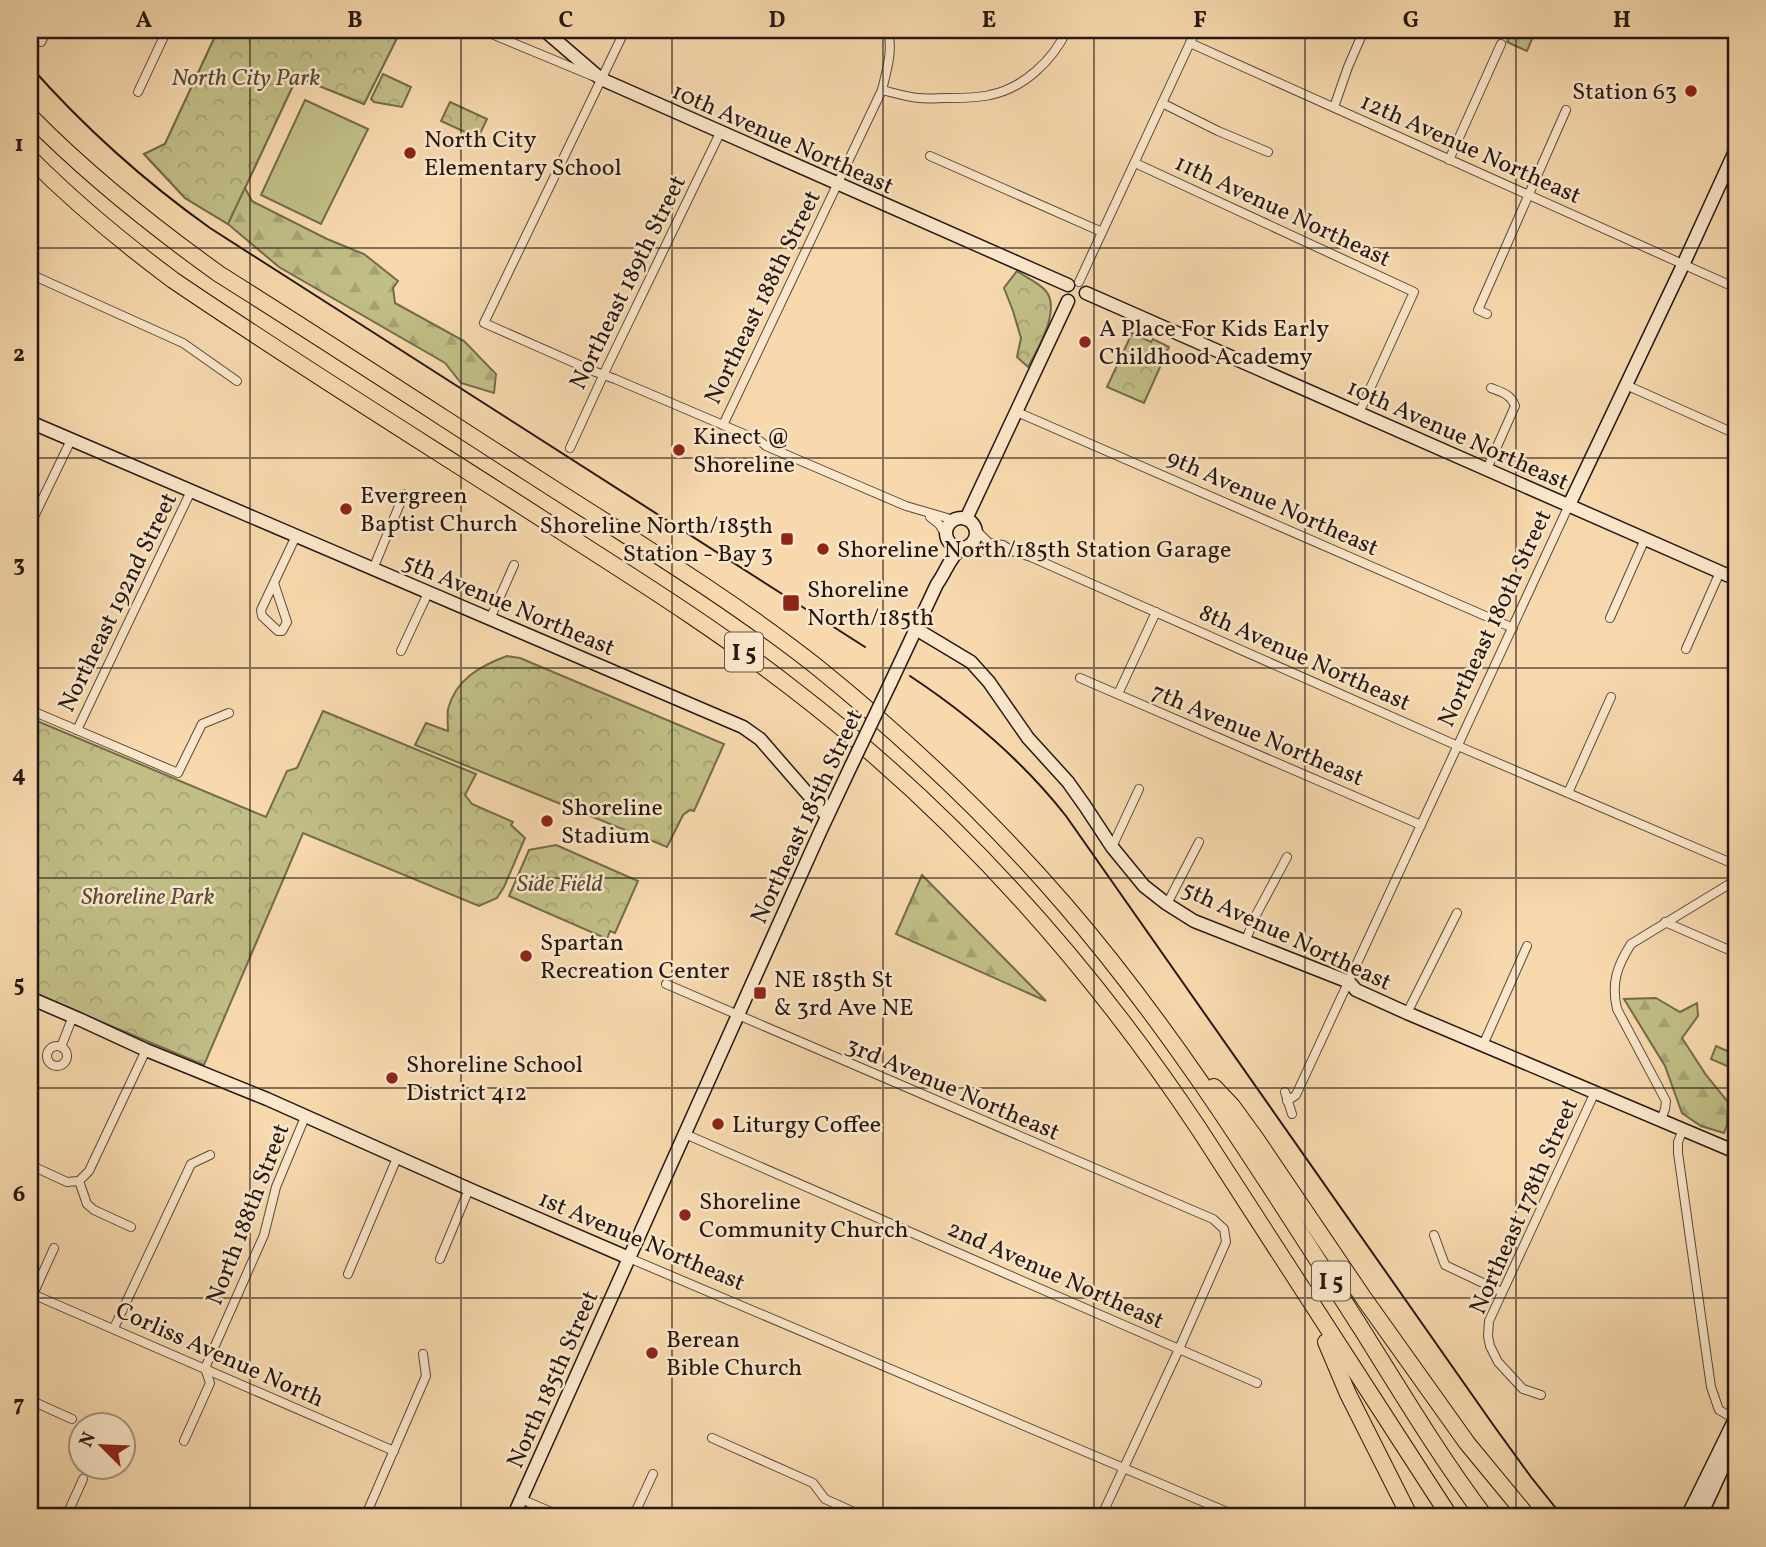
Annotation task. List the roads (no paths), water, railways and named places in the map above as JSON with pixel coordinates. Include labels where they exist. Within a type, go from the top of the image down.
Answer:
[{"type":"highway","name":"I 5","points":[[30,116],[110,191],[219,274],[710,590],[816,666],[927,763],[1014,848],[1063,902],[1175,1046],[1237,1135],[1424,1428],[1485,1517]]},
{"type":"highway","name":"I 5","points":[[30,158],[81,207],[173,279],[704,624],[797,691],[947,823],[1006,883],[1070,955],[1179,1099],[1450,1517]]},
{"type":"highway","points":[[1175,1046],[1240,1116],[1437,1402],[1528,1517]]},
{"type":"highway","points":[[1311,1304],[1348,1394],[1410,1517]]},
{"type":"street","points":[[41,42],[47,30]]},
{"type":"street","points":[[138,92],[167,30]]},
{"type":"street","name":"10th Avenue Northeast","points":[[482,30],[601,79],[838,185],[1077,287],[1736,579]]},
{"type":"street","points":[[544,30],[601,79]]},
{"type":"street","points":[[625,30],[484,323],[925,513],[971,523],[976,530],[974,540],[964,548],[953,546],[939,524],[925,513]]},
{"type":"street","name":"Northeast 188th Street","points":[[723,425],[882,90],[891,42],[888,30]]},
{"type":"street","points":[[882,90],[919,98],[990,95],[1012,87],[1035,72],[1051,55],[1067,30]]},
{"type":"street","points":[[947,537],[948,527],[960,520],[1017,412],[1068,301],[1064,292],[1077,287],[1196,30]]},
{"type":"street","points":[[1334,107],[1364,30]]},
{"type":"street","name":"12th Avenue Northeast","points":[[1190,43],[1736,288]]},
{"type":"street","points":[[1449,160],[1501,44]]},
{"type":"street","points":[[1162,103],[1268,152]]},
{"type":"street","points":[[1482,312],[1528,195],[1566,110]]},
{"type":"street","name":"Northeast 189th Street","points":[[570,448],[720,133]]},
{"type":"street","name":"Northeast 180th Street","points":[[1292,1114],[1286,1097],[1296,1094],[1736,149]]},
{"type":"street","points":[[930,156],[1102,232]]},
{"type":"street","name":"11th Avenue Northeast","points":[[1135,163],[1414,292],[1359,413]]},
{"type":"street","points":[[30,274],[183,342],[237,381]]},
{"type":"street","points":[[1068,301],[1078,303],[1083,299],[1077,287]]},
{"type":"street","points":[[1626,384],[1736,434]]},
{"type":"street","points":[[1487,470],[1515,406],[1508,395],[1490,388]]},
{"type":"street","name":"9th Avenue Northeast","points":[[1017,412],[1513,628]]},
{"type":"street","name":"5th Avenue Northeast","points":[[30,422],[743,727],[760,739],[827,816]]},
{"type":"street","points":[[30,525],[71,440]]},
{"type":"street","name":"Northeast 192nd Street","points":[[77,730],[191,491]]},
{"type":"street","points":[[373,569],[404,494]]},
{"type":"street","name":"8th Avenue Northeast","points":[[976,530],[989,543],[1003,545],[1031,557],[1458,746],[1736,865]]},
{"type":"street","points":[[274,583],[287,622],[282,631],[278,631],[262,616],[261,610],[296,536]]},
{"type":"street","name":"Northeast 185th Street","points":[[937,584],[947,537]]},
{"type":"street","points":[[1610,618],[1645,539]]},
{"type":"street","name":"Northeast 185th Street","points":[[629,1258],[827,816],[937,584],[945,574],[953,555],[964,548]]},
{"type":"street","name":"8th Avenue Northeast","points":[[964,548],[978,548],[992,553],[1012,551]]},
{"type":"street","points":[[490,619],[514,565]]},
{"type":"street","points":[[1686,649],[1720,572]]},
{"type":"street","points":[[401,651],[428,593]]},
{"type":"street","points":[[1118,694],[1156,612]]},
{"type":"street","name":"5th Avenue Northeast","points":[[916,629],[971,662],[989,682],[1028,738],[1068,782],[1112,847],[1144,886],[1167,904],[1194,920],[1245,942],[1349,982],[1356,990],[1407,1013],[1736,1152]]},
{"type":"street","name":"7th Avenue Northeast","points":[[1080,678],[1421,825]]},
{"type":"street","points":[[1568,793],[1611,697]]},
{"type":"street","points":[[30,710],[178,773],[202,724],[229,713]]},
{"type":"street","points":[[1112,847],[1139,789]]},
{"type":"street","points":[[1167,904],[1199,842]]},
{"type":"street","points":[[1245,942],[1287,857]]},
{"type":"street","points":[[1661,1120],[1666,1101],[1617,1009],[1614,994],[1619,967],[1631,944],[1736,880]]},
{"type":"street","points":[[1407,1013],[1457,913]]},
{"type":"street","points":[[1665,922],[1736,953]]},
{"type":"street","points":[[1483,1045],[1527,946]]},
{"type":"street","name":"3rd Avenue Northeast","points":[[666,984],[1213,1219],[1224,1228],[1227,1242],[1180,1349]]},
{"type":"street","name":"1st Avenue Northeast","points":[[30,998],[629,1258],[1239,1517]]},
{"type":"street","points":[[61,1047],[73,1016]]},
{"type":"street","points":[[30,1165],[67,1182],[79,1181],[89,1171],[146,1050]]},
{"type":"street","name":"Northeast 178th Street","points":[[1541,1395],[1523,1389],[1498,1362],[1490,1346],[1489,1321],[1595,1092]]},
{"type":"street","name":"North 188th Street","points":[[184,1441],[210,1383],[205,1368],[264,1235],[276,1187],[305,1116]]},
{"type":"street","points":[[1682,1129],[1678,1153],[1711,1387],[1718,1410],[1736,1418],[1687,1517]]},
{"type":"street","name":"2nd Avenue Northeast","points":[[685,1134],[1257,1383]]},
{"type":"street","points":[[114,1328],[191,1164],[210,1155]]},
{"type":"street","points":[[348,1274],[397,1157]]},
{"type":"street","points":[[79,1181],[87,1204],[131,1227]]},
{"type":"street","points":[[440,1259],[469,1189]]},
{"type":"street","points":[[1434,1235],[1445,1265],[1502,1292]]},
{"type":"street","points":[[31,1296],[54,1248]]},
{"type":"street","name":"North 185th Street","points":[[513,1517],[629,1258]]},
{"type":"street","name":"Corliss Avenue North","points":[[31,1296],[114,1328],[394,1451]]},
{"type":"street","points":[[1101,1517],[1180,1349]]},
{"type":"street","points":[[365,1517],[426,1376],[423,1354]]},
{"type":"street","points":[[30,1399],[66,1416]]},
{"type":"street","points":[[712,1438],[813,1483],[825,1499],[865,1517]]},
{"type":"street","points":[[1700,1517],[1736,1439]]},
{"type":"street","points":[[633,1517],[653,1474]]},
{"type":"street","points":[[66,1517],[83,1480]]},
{"type":"street","points":[[521,1499],[563,1517]]},
{"type":"tram line","points":[[30,66],[116,152],[210,228],[865,647]]},
{"type":"tram line","points":[[910,676],[953,706],[1013,757],[1066,816],[1494,1426],[1563,1517]]},
{"type":"place","name":"Station 63","points":[[1691,91]]},
{"type":"place","name":"North City Elementary School","points":[[410,153]]},
{"type":"place","name":"A Place For Kids Early Childhood Academy","points":[[1085,342]]},
{"type":"place","name":"Kinect @ Shoreline","points":[[679,450]]},
{"type":"place","name":"Evergreen Baptist Church","points":[[346,509]]},
{"type":"place","name":"Shoreline North/185th Station - Bay 3","points":[[787,539]]},
{"type":"place","name":"Shoreline North/185th Station Garage","points":[[823,549]]},
{"type":"place","name":"Shoreline North/185th","points":[[791,603]]},
{"type":"place","name":"Shoreline Stadium","points":[[547,821]]},
{"type":"place","name":"Spartan Recreation Center","points":[[526,956]]},
{"type":"place","name":"NE 185th St & 3rd Ave NE","points":[[760,993]]},
{"type":"place","name":"Shoreline School District 412","points":[[392,1078]]},
{"type":"place","name":"Liturgy Coffee","points":[[718,1124]]},
{"type":"place","name":"Shoreline Community Church","points":[[685,1215]]},
{"type":"place","name":"Berean Bible Church","points":[[652,1353]]},
{"type":"park label","name":"North City Park","points":[[246,77]]},
{"type":"park label","name":"Side Field","points":[[560,883]]},
{"type":"park label","name":"Shoreline Park","points":[[148,896]]}]
